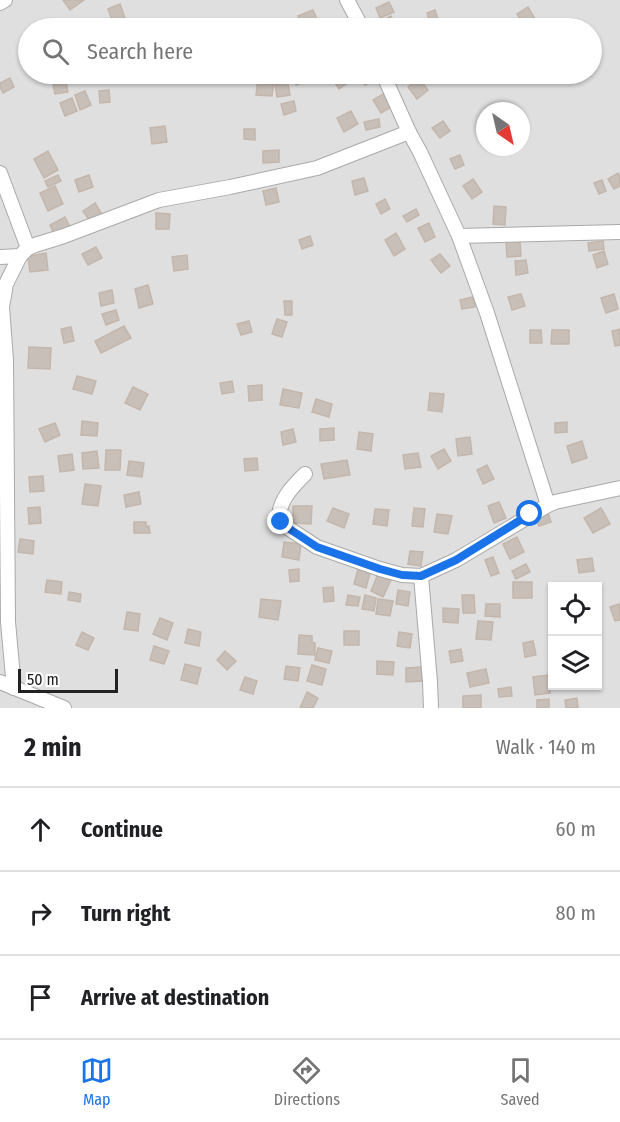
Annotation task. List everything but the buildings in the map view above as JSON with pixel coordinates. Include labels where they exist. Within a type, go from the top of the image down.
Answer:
[{"type":"street","points":[[0,3],[5,0]]},
{"type":"street","points":[[347,0],[357,18]]},
{"type":"street","points":[[387,84],[459,236],[487,313],[548,505]]},
{"type":"street","points":[[0,257],[24,252],[35,245],[159,200],[317,168],[408,132]]},
{"type":"street","points":[[0,173],[24,252],[6,284],[2,307],[6,360],[8,622],[14,688]]},
{"type":"street","points":[[459,236],[620,232]]},
{"type":"street","points":[[305,474],[281,505],[279,518],[285,526],[317,547],[380,569],[402,575],[421,576],[456,560],[548,505],[620,488]]},
{"type":"street","points":[[421,576],[431,708]]},
{"type":"street","points":[[0,682],[64,708]]},
{"type":"shaded area","points":[[0,0],[620,0],[620,708],[0,708]]},
{"type":"route","points":[[281,522],[317,547],[380,569],[402,575],[421,576],[456,560],[530,514]]}]
